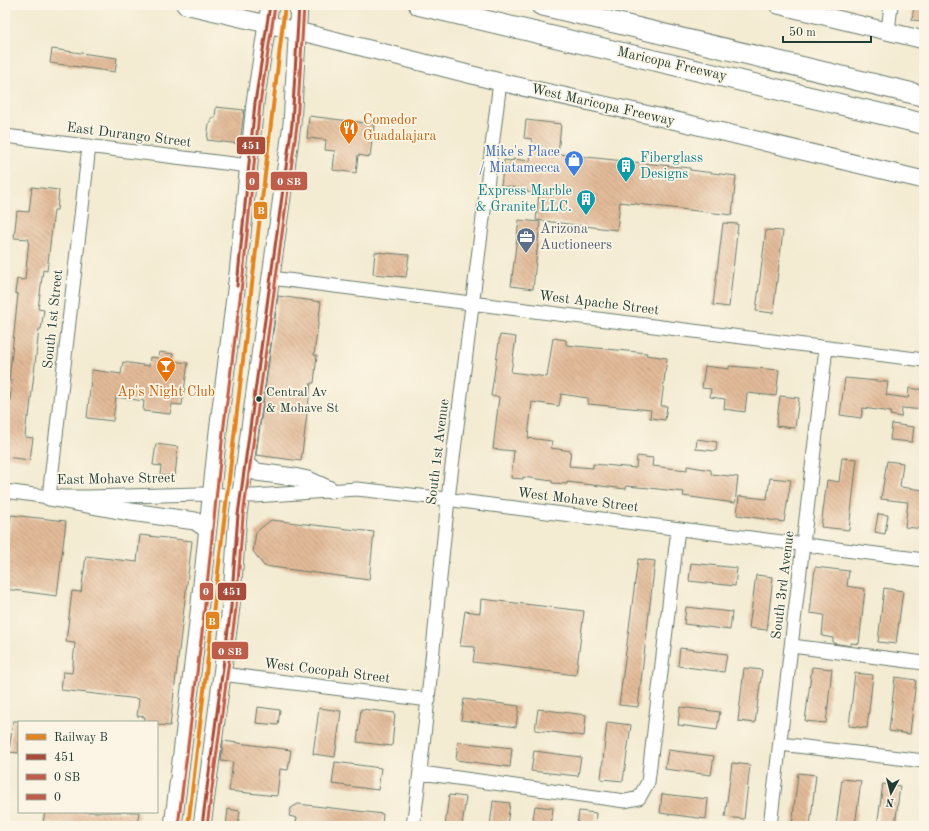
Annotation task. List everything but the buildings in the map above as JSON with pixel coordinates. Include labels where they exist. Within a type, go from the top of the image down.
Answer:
[{"type":"highway","name":"Maricopa Freeway","points":[[419,5],[924,124]]},
{"type":"highway","name":"Maricopa Freeway","points":[[541,5],[924,96]]},
{"type":"main road","name":"West Maricopa Freeway","points":[[185,5],[500,82],[681,122],[924,180]]},
{"type":"main road","points":[[173,826],[197,632],[207,529],[245,465],[292,124],[282,28],[270,5]]},
{"type":"main road","points":[[202,826],[231,607],[238,515],[226,495],[238,274],[255,103],[282,28],[299,5]]},
{"type":"main road","points":[[778,5],[924,40]]},
{"type":"main road","points":[[245,465],[257,472],[301,478],[330,490]]},
{"type":"main road","points":[[49,497],[124,511],[195,521],[207,529]]},
{"type":"street","points":[[888,31],[891,5]]},
{"type":"street","name":"South 1st Avenue","points":[[413,826],[429,700],[448,499],[500,82]]},
{"type":"street","name":"East Durango Street","points":[[5,136],[248,166]]},
{"type":"street","name":"South 1st Street","points":[[49,497],[89,146]]},
{"type":"street","name":"West Apache Street","points":[[271,278],[924,360]]},
{"type":"street","name":"South 3rd Avenue","points":[[770,826],[826,348]]},
{"type":"street","name":"West Mohave Street","points":[[226,495],[269,495],[357,489],[448,499],[924,560]]},
{"type":"street","name":"East Mohave Street","points":[[5,491],[49,497],[226,495]]},
{"type":"street","points":[[420,773],[625,801],[639,798],[648,782],[678,529]]},
{"type":"street","points":[[792,646],[924,663]]},
{"type":"street","name":"West Cocopah Street","points":[[222,674],[429,700]]},
{"type":"street","points":[[780,744],[924,761]]},
{"type":"rail line","name":"B","points":[[188,826],[285,5]]},
{"type":"transit line","name":"451","points":[[237,286],[255,103],[270,5]]},
{"type":"transit line","name":"451","points":[[202,826],[231,607],[238,515],[292,124],[299,5]]},
{"type":"transit line","points":[[207,826],[236,608],[243,516],[297,125],[304,5]]},
{"type":"transit line","name":"0","points":[[178,826],[202,633],[223,433],[243,275],[260,104],[275,6]]},
{"type":"place","name":"Comedor Guadalajara","points":[[349,145]]},
{"type":"place","name":"Mike's Place / Miatamecca","points":[[574,177]]},
{"type":"place","name":"Fiberglass Designs","points":[[626,183]]},
{"type":"place","name":"Express Marble & Granite LLC.","points":[[586,216]]},
{"type":"place","name":"Arizona Auctioneers","points":[[526,254]]},
{"type":"place","name":"Ap's Night Club","points":[[166,383]]},
{"type":"place","name":"Central Av & Mohave St","points":[[259,399]]}]
